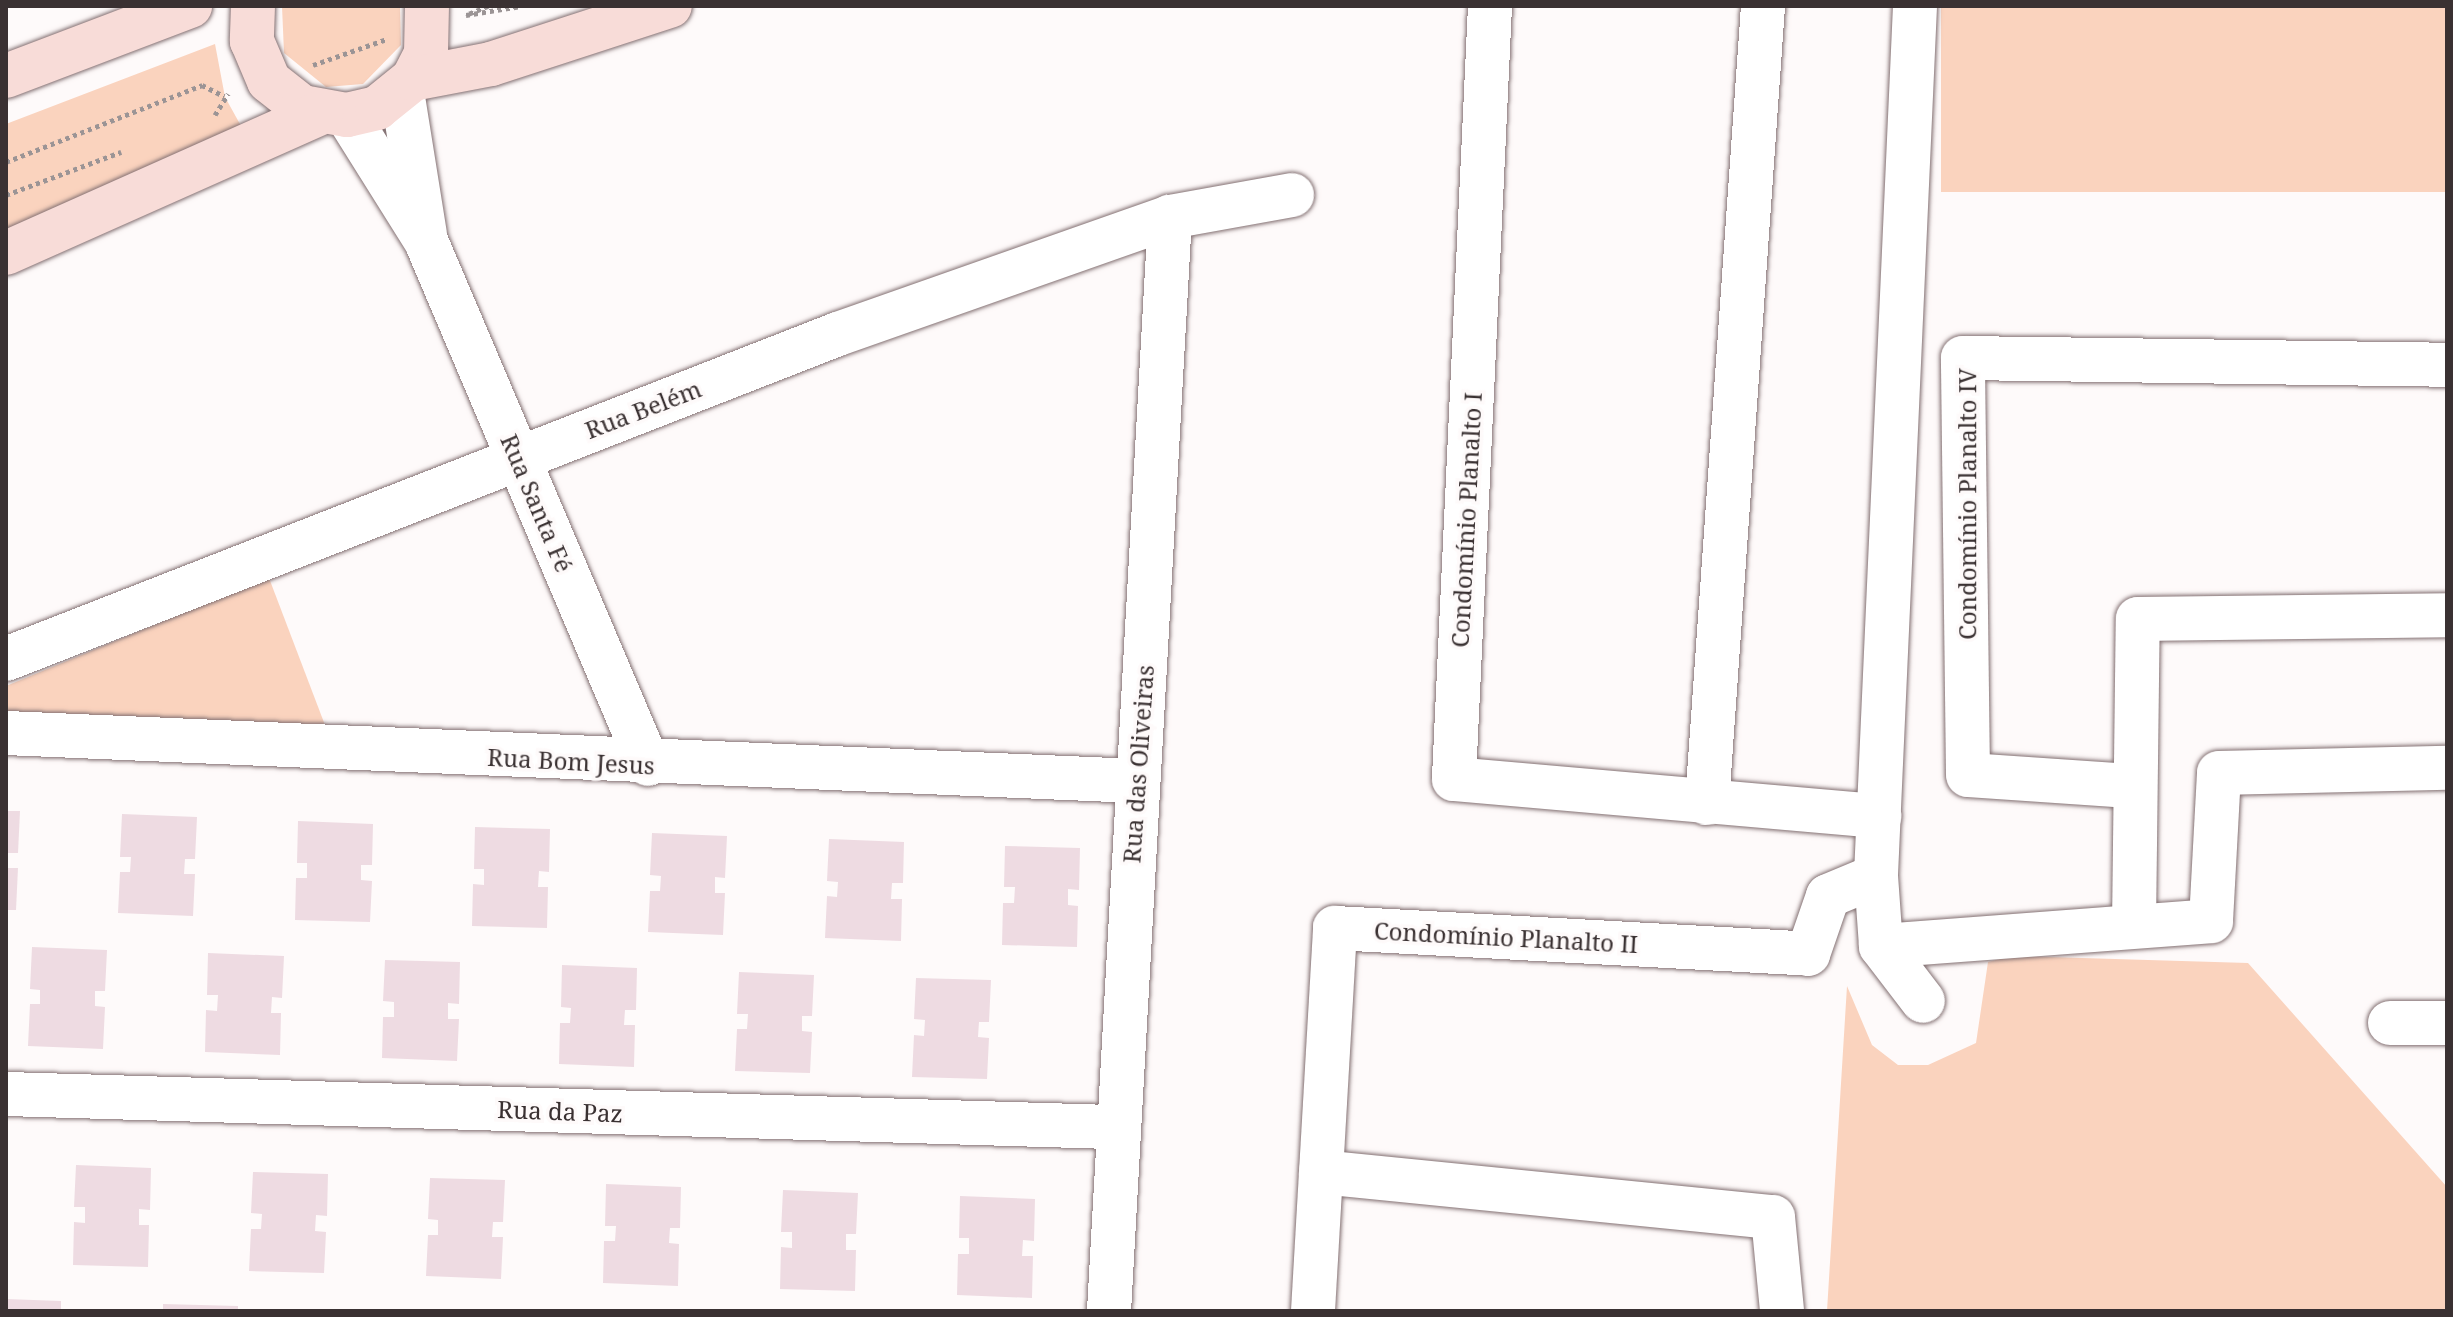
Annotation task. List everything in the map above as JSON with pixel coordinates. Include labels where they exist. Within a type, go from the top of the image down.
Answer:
[{"type":"main road","points":[[6,76],[190,6]]},
{"type":"main road","points":[[253,6],[252,41],[269,81],[334,114]]},
{"type":"main road","points":[[6,253],[408,85],[491,64],[670,6]]},
{"type":"main road","points":[[408,85],[428,15]]},
{"type":"street","name":"Condomínio Planalto I","points":[[1490,6],[1454,779],[1879,816]]},
{"type":"street","points":[[1707,803],[1763,6]]},
{"type":"street","points":[[1915,6],[1876,876],[1881,946],[1923,1001]]},
{"type":"street","name":"Rua Santa Fé","points":[[408,85],[426,241]]},
{"type":"street","name":"Rua Santa Fé","points":[[334,114],[426,241],[648,764]]},
{"type":"street","name":"Rua Belém","points":[[6,659],[838,334],[1170,217],[1292,195]]},
{"type":"street","name":"Rua das Oliveiras","points":[[1109,1311],[1114,1127],[1170,217]]},
{"type":"street","name":"Condomínio Planalto IV","points":[[2130,786],[1968,775],[1963,358],[2447,365]]},
{"type":"street","points":[[2134,926],[2130,786],[2138,619],[2447,615]]},
{"type":"street","name":"Rua Bom Jesus","points":[[6,733],[648,764],[1136,781]]},
{"type":"street","points":[[1881,946],[2211,921],[2219,773],[2447,768]]},
{"type":"street","name":"Condomínio Planalto II","points":[[1313,1311],[1335,928],[1808,954],[1828,896],[1876,876]]},
{"type":"street","points":[[2390,1023],[2447,1023]]},
{"type":"street","name":"Rua da Paz","points":[[6,1094],[1114,1127]]},
{"type":"street","points":[[1321,1172],[1773,1217],[1782,1311]]},
{"type":"path","points":[[488,6],[466,15],[521,6]]},
{"type":"path","points":[[269,81],[428,15]]},
{"type":"path","points":[[6,162],[202,85],[224,96],[214,118],[199,123]]},
{"type":"path","points":[[6,195],[125,151]]},
{"type":"shaded area","points":[[282,6],[400,6],[401,45],[363,84],[326,87],[284,53]]},
{"type":"shaded area","points":[[1941,6],[2447,6],[2447,192],[1941,192]]},
{"type":"shaded area","points":[[215,44],[225,97],[246,135],[6,232],[6,124]]},
{"type":"shaded area","points":[[269,578],[328,733],[6,722],[6,686]]},
{"type":"shaded area","points":[[2011,956],[2248,963],[2447,1187],[2445,1311],[1827,1311],[1847,986],[1872,1045],[1898,1065],[1928,1065],[1976,1043],[1988,962]]},
{"type":"building","points":[[6,811],[20,811],[18,853],[6,853]]},
{"type":"building","points":[[122,814],[197,817],[195,859],[185,859],[184,874],[195,874],[193,916],[118,913],[120,872],[130,872],[131,857],[120,857]]},
{"type":"building","points":[[298,821],[373,824],[372,865],[361,865],[361,880],[372,881],[370,922],[295,920],[296,878],[307,878],[307,863],[297,863]]},
{"type":"building","points":[[475,827],[550,829],[549,872],[539,871],[538,887],[548,887],[547,928],[472,926],[473,884],[484,885],[484,869],[474,869]]},
{"type":"building","points":[[652,833],[727,836],[725,878],[715,877],[715,893],[725,893],[723,935],[648,932],[650,891],[660,891],[661,876],[650,875]]},
{"type":"building","points":[[829,839],[904,842],[903,883],[892,883],[891,899],[902,899],[901,941],[825,938],[827,896],[837,897],[838,882],[827,881]]},
{"type":"building","points":[[1005,846],[1080,848],[1079,890],[1068,889],[1068,905],[1078,906],[1077,947],[1002,945],[1003,903],[1014,903],[1015,887],[1004,887]]},
{"type":"building","points":[[6,868],[18,868],[16,910],[6,910]]},
{"type":"building","points":[[32,947],[107,950],[105,991],[95,991],[95,1006],[105,1007],[103,1049],[28,1046],[30,1004],[40,1004],[40,990],[30,989]]},
{"type":"building","points":[[208,953],[284,956],[282,998],[272,997],[271,1013],[281,1013],[280,1055],[205,1052],[206,1010],[217,1011],[218,995],[207,995]]},
{"type":"building","points":[[385,960],[460,962],[459,1004],[448,1003],[448,1019],[459,1019],[457,1061],[382,1058],[383,1017],[394,1017],[394,1002],[383,1001]]},
{"type":"building","points":[[562,965],[637,968],[636,1010],[625,1010],[624,1025],[635,1025],[634,1067],[559,1064],[560,1023],[570,1023],[571,1008],[561,1007]]},
{"type":"building","points":[[739,972],[814,975],[812,1016],[802,1016],[802,1031],[812,1032],[810,1073],[735,1071],[737,1029],[747,1029],[748,1014],[737,1014]]},
{"type":"building","points":[[916,978],[991,980],[989,1022],[979,1022],[978,1037],[989,1038],[987,1079],[912,1077],[914,1035],[924,1036],[925,1020],[914,1019]]},
{"type":"building","points":[[76,1165],[151,1168],[150,1210],[139,1209],[139,1225],[149,1225],[148,1267],[73,1265],[74,1222],[85,1223],[85,1207],[74,1207]]},
{"type":"building","points":[[253,1172],[328,1174],[327,1216],[316,1215],[315,1231],[326,1232],[324,1273],[249,1271],[251,1229],[261,1229],[262,1214],[251,1213]]},
{"type":"building","points":[[430,1178],[505,1180],[503,1222],[493,1222],[492,1237],[503,1237],[501,1279],[426,1276],[428,1235],[438,1235],[438,1220],[428,1219]]},
{"type":"building","points":[[606,1184],[681,1187],[680,1228],[670,1228],[669,1243],[679,1244],[678,1286],[603,1283],[604,1241],[615,1241],[616,1226],[605,1226]]},
{"type":"building","points":[[783,1190],[858,1193],[856,1234],[846,1234],[846,1250],[856,1250],[855,1291],[780,1289],[781,1247],[792,1248],[792,1232],[781,1232]]},
{"type":"building","points":[[960,1196],[1035,1199],[1034,1241],[1023,1240],[1022,1256],[1033,1256],[1032,1298],[957,1295],[958,1254],[969,1254],[969,1238],[959,1238]]},
{"type":"building","points":[[6,1299],[61,1301],[61,1311],[6,1311]]},
{"type":"building","points":[[163,1304],[238,1306],[238,1311],[163,1311]]}]
